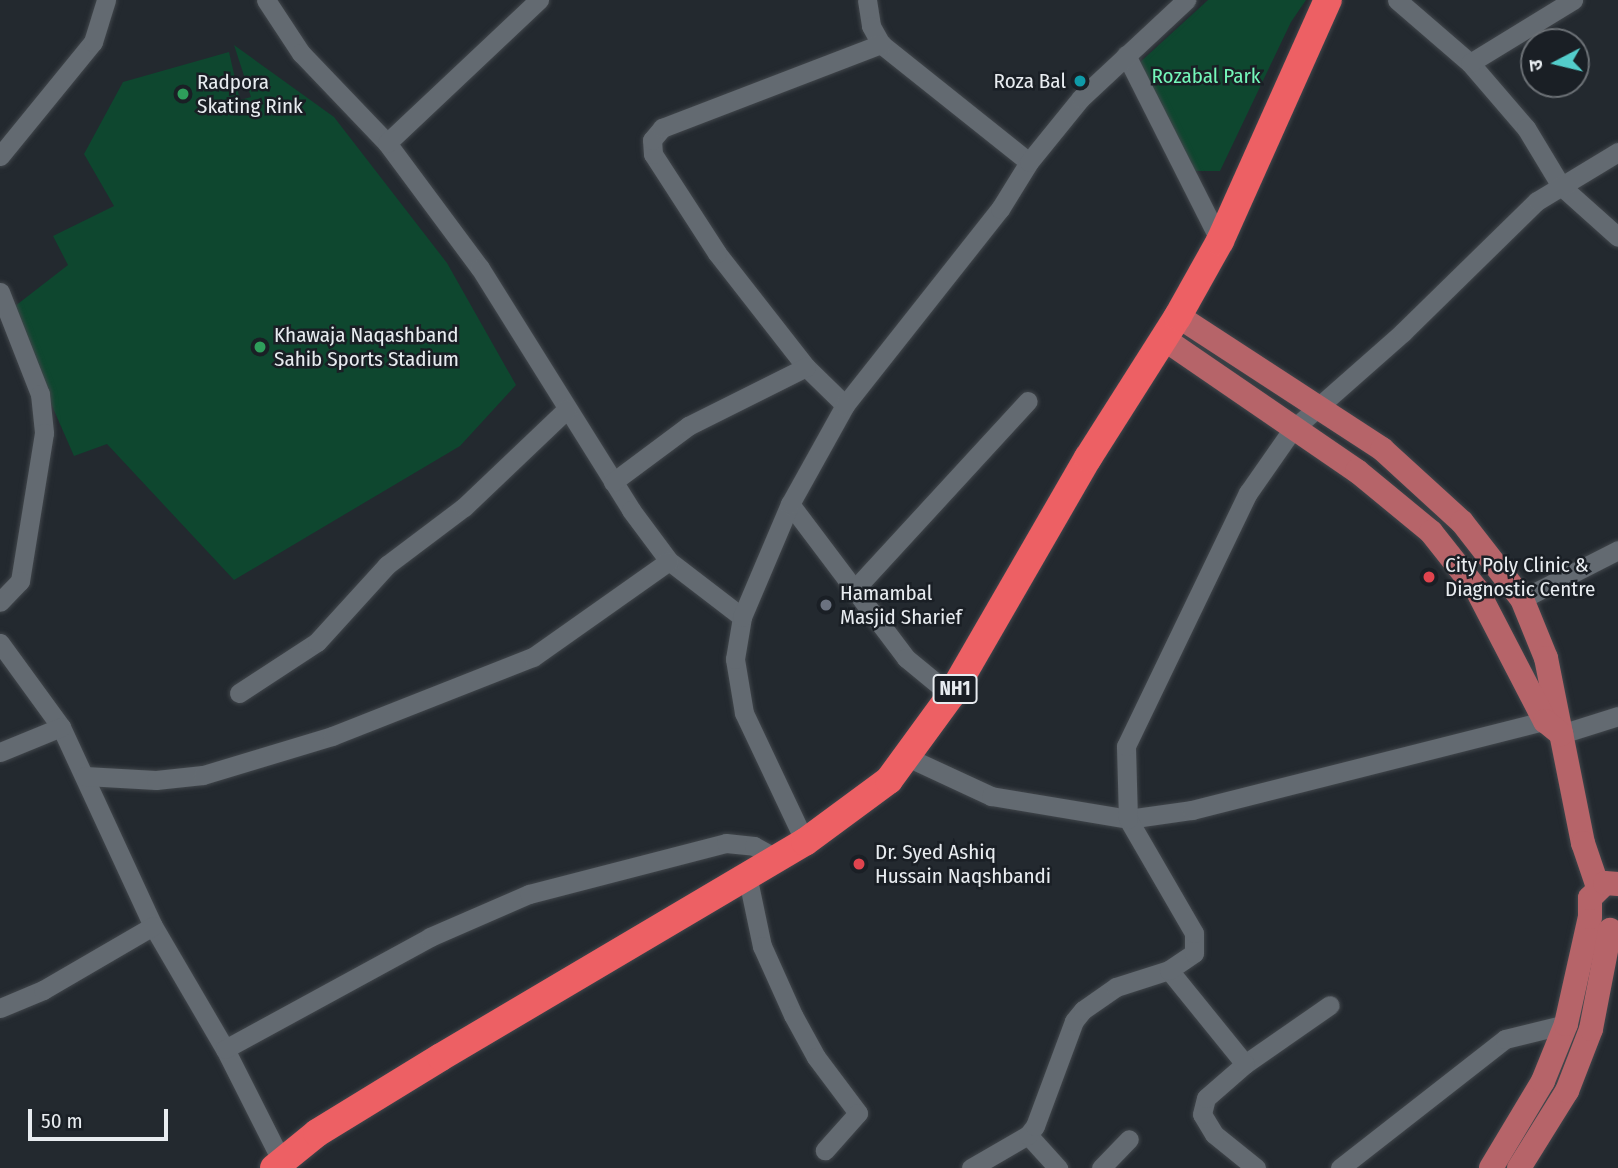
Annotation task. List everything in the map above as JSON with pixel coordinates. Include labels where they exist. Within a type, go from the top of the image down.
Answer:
[{"type":"highway","name":"NH1","points":[[284,1165],[317,1133],[805,842],[870,797],[907,757],[951,695],[1075,480],[1171,327],[1220,241],[1328,0]]},
{"type":"main road","points":[[1171,327],[1317,408],[1382,449],[1428,487],[1462,522],[1522,599],[1546,658],[1553,727],[1583,843],[1612,883],[1588,904],[1606,926],[1586,1042],[1567,1091],[1519,1168]]},
{"type":"main road","points":[[1171,327],[1292,430],[1405,507],[1458,562],[1497,622],[1553,727]]},
{"type":"main road","points":[[1492,1168],[1543,1081],[1606,926]]},
{"type":"street","points":[[0,156],[93,42],[106,0]]},
{"type":"street","points":[[266,0],[301,53],[387,143],[480,268],[613,482],[669,561],[742,617]]},
{"type":"street","points":[[387,143],[539,0]]},
{"type":"street","points":[[867,0],[871,26],[881,44],[1029,162]]},
{"type":"street","points":[[805,842],[744,713],[735,659],[742,617],[790,504],[845,405],[1000,209],[1029,162],[1081,97],[1186,0]]},
{"type":"street","points":[[1397,0],[1470,63],[1526,128],[1561,186],[1618,237]]},
{"type":"street","points":[[1470,63],[1573,0]]},
{"type":"street","points":[[845,405],[806,367],[717,253],[653,154],[652,140],[662,128],[881,44]]},
{"type":"street","points":[[1126,55],[1220,241]]},
{"type":"street","points":[[971,1168],[1028,1135],[1083,1010],[1116,987],[1169,970],[1194,953],[1194,933],[1128,819],[1126,746],[1248,493],[1292,430],[1403,332],[1518,217],[1561,186],[1618,152]]},
{"type":"street","points":[[0,292],[40,394],[44,433],[20,582],[0,602]]},
{"type":"street","points":[[613,482],[688,426],[806,367]]},
{"type":"street","points":[[853,591],[1028,401]]},
{"type":"street","points":[[239,693],[317,642],[387,565],[464,507],[567,409]]},
{"type":"street","points":[[790,504],[906,658],[951,695]]},
{"type":"street","points":[[1522,599],[1618,550]]},
{"type":"street","points":[[85,776],[156,780],[203,775],[332,736],[533,657],[669,561]]},
{"type":"street","points":[[0,643],[61,727],[153,926],[225,1049],[284,1165]]},
{"type":"street","points":[[907,757],[991,796],[1128,819],[1192,810],[1553,727],[1618,716]]},
{"type":"street","points":[[0,752],[61,727]]},
{"type":"street","points":[[225,1049],[430,937],[529,894],[726,843],[754,846],[777,859]]},
{"type":"street","points":[[747,875],[762,946],[793,1016],[816,1057],[858,1113],[825,1150]]},
{"type":"street","points":[[0,1008],[43,990],[153,926]]},
{"type":"street","points":[[1169,970],[1245,1064]]},
{"type":"street","points":[[1256,1168],[1213,1134],[1202,1114],[1206,1098],[1245,1064],[1330,1005]]},
{"type":"street","points":[[1340,1168],[1505,1039],[1566,1024]]},
{"type":"street","points":[[1028,1135],[1058,1168]]},
{"type":"street","points":[[1101,1168],[1129,1139]]},
{"type":"green space","name":"Rozabal Park","points":[[1208,0],[1306,0],[1291,22],[1220,171],[1194,171],[1138,64]]},
{"type":"green space","name":"Khawaja Naqashband Sahib Sports Stadium","points":[[234,45],[334,117],[447,263],[516,385],[460,446],[234,580],[107,444],[74,456],[10,310],[68,265],[53,236],[114,206],[84,154],[123,82],[229,52],[240,100],[251,97]]},
{"type":"place","name":"Roza Bal","points":[[1080,81]]},
{"type":"place","name":"Radpora Skating Rink","points":[[183,94]]},
{"type":"place","name":"Khawaja Naqashband Sahib Sports Stadium","points":[[260,347]]},
{"type":"place","name":"City Poly Clinic & Diagnostic Centre","points":[[1429,577]]},
{"type":"place","name":"Hamambal Masjid Sharief","points":[[826,605]]},
{"type":"place","name":"Dr. Syed Ashiq Hussain Naqshbandi","points":[[859,864]]}]
